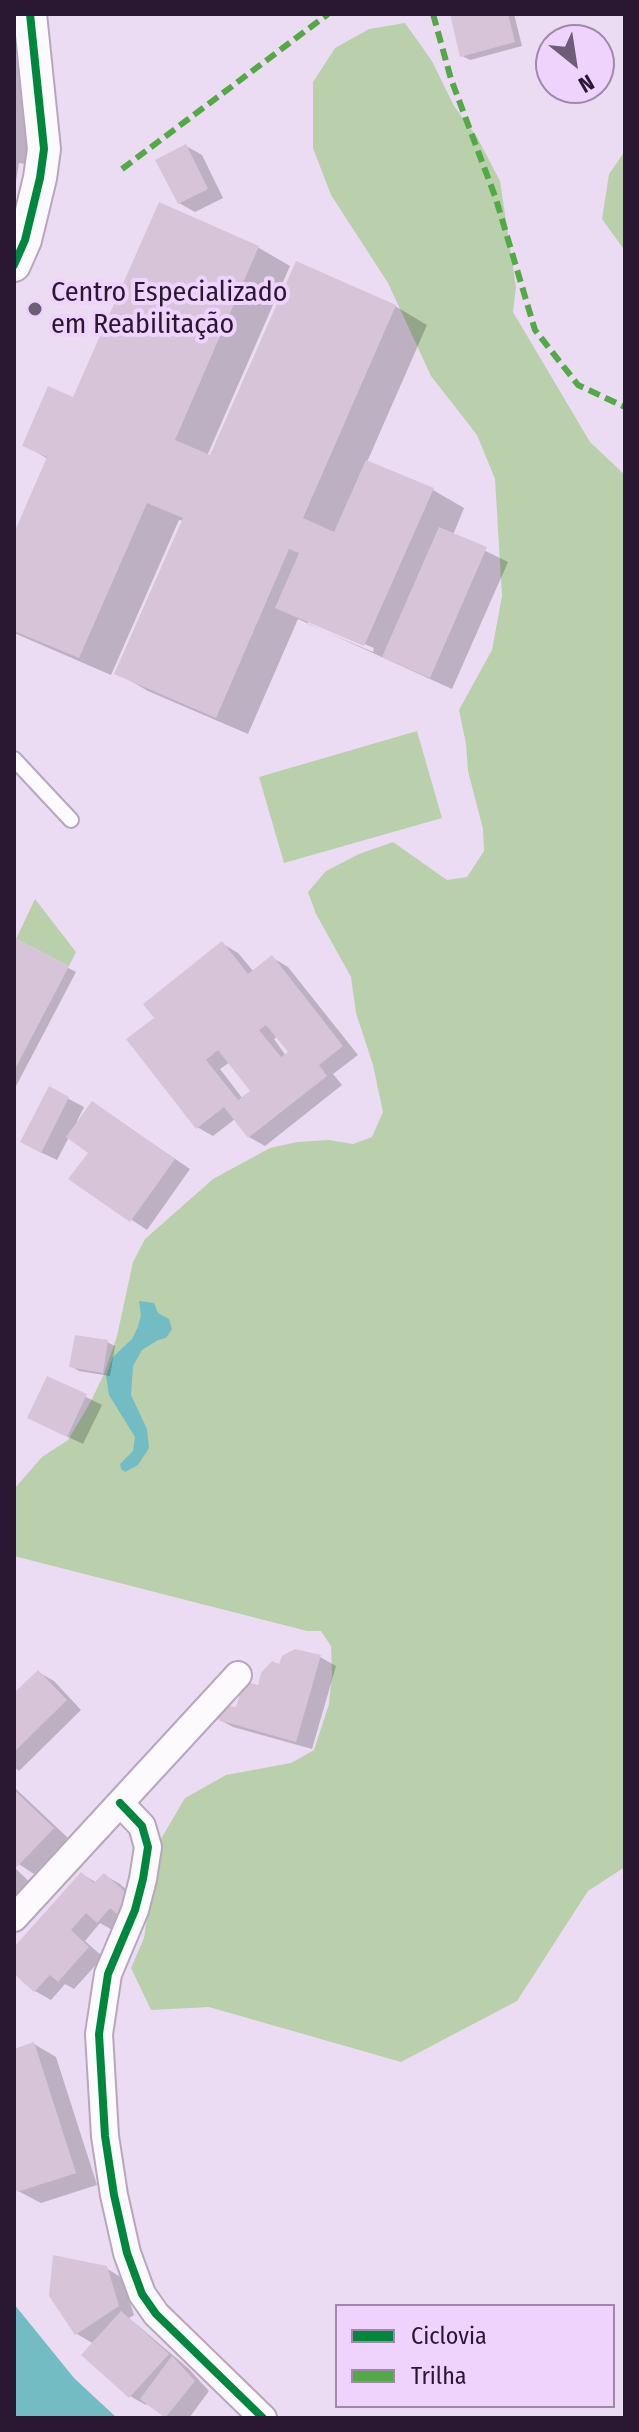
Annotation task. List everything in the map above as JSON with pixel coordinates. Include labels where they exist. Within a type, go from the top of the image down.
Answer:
[{"type":"street","points":[[14,265],[25,240],[44,149],[26,31]]},
{"type":"street","points":[[14,1918],[238,1675]]},
{"type":"street","points":[[120,1803],[142,1826],[148,1847],[135,1910],[106,1984],[99,2034],[105,2136],[124,2238],[133,2274],[156,2314],[263,2418]]},
{"type":"lane","points":[[14,759],[71,820]]},
{"type":"shaded area","points":[[405,23],[432,61],[454,106],[477,137],[500,181],[516,287],[513,312],[590,442],[625,475],[625,1867],[588,1891],[517,2001],[401,2062],[209,2007],[151,2010],[131,1968],[144,1938],[158,1844],[185,1798],[226,1775],[291,1763],[314,1750],[329,1704],[331,1646],[321,1631],[307,1631],[14,1556],[14,1489],[42,1457],[68,1440],[90,1403],[117,1336],[133,1262],[145,1239],[213,1179],[270,1148],[329,1140],[353,1144],[372,1137],[383,1112],[373,1065],[356,1013],[351,977],[316,914],[308,892],[326,871],[359,854],[393,842],[447,880],[467,877],[484,851],[483,829],[468,771],[459,710],[492,650],[502,596],[495,479],[477,435],[431,376],[388,283],[331,195],[313,148],[313,82],[335,48],[369,29]]},
{"type":"shaded area","points":[[625,151],[625,251],[602,219],[609,174]]},
{"type":"shaded area","points":[[417,731],[442,818],[284,863],[259,777]]},
{"type":"shaded area","points":[[35,899],[76,952],[69,966],[16,939]]},
{"type":"shaded area","points":[[139,1301],[154,1303],[158,1313],[169,1319],[172,1329],[166,1338],[142,1350],[133,1366],[131,1395],[147,1429],[149,1448],[138,1465],[125,1472],[120,1464],[133,1451],[135,1437],[109,1395],[106,1376],[113,1357],[132,1339],[138,1327],[141,1315]]},
{"type":"shaded area","points":[[14,2304],[74,2378],[117,2418],[14,2418]]},
{"type":"building","points":[[450,14],[508,14],[515,42],[460,57]]},
{"type":"building","points":[[186,144],[208,189],[178,204],[155,160]]},
{"type":"building","points":[[159,202],[259,246],[175,440],[210,455],[296,261],[396,305],[303,518],[334,532],[366,460],[434,488],[364,646],[275,608],[299,553],[289,549],[216,718],[114,674],[183,518],[147,503],[79,658],[14,631],[14,533],[47,457],[22,446],[48,386],[73,397]]},
{"type":"building","points":[[439,527],[487,547],[430,678],[382,657]]},
{"type":"building","points":[[16,939],[69,966],[14,1071],[14,942]]},
{"type":"building","points":[[222,941],[248,974],[272,955],[343,1046],[319,1065],[327,1076],[248,1138],[224,1107],[196,1129],[126,1039],[154,1018],[143,1004]],"holes":[[[266,1025],[288,1052],[281,1057],[259,1030]],[[218,1050],[250,1091],[238,1100],[206,1060]]]},
{"type":"building","points":[[49,1086],[69,1097],[41,1153],[20,1142]]},
{"type":"building","points":[[92,1101],[175,1159],[130,1222],[68,1179],[88,1153],[66,1137]]},
{"type":"building","points":[[75,1335],[108,1340],[103,1373],[69,1367]]},
{"type":"building","points":[[47,1376],[87,1394],[67,1437],[27,1418]]},
{"type":"building","points":[[295,1649],[321,1655],[296,1742],[215,1719],[229,1706],[236,1707],[240,1694],[250,1683],[258,1685],[261,1673],[272,1661],[279,1664],[282,1656]]},
{"type":"building","points":[[38,1670],[67,1700],[14,1752],[14,1693]]},
{"type":"building","points":[[14,1790],[54,1828],[17,1867],[14,1864]]},
{"type":"building","points":[[81,1872],[94,1883],[104,1873],[133,1899],[118,1915],[110,1908],[97,1923],[86,1913],[71,1930],[89,1947],[58,1982],[50,1975],[34,1992],[14,1974],[14,1947]]},
{"type":"building","points":[[34,2042],[76,2173],[17,2192],[14,2183],[14,2049]]},
{"type":"building","points":[[53,2255],[107,2266],[119,2306],[75,2335],[49,2296]]},
{"type":"building","points":[[121,2311],[169,2354],[129,2398],[81,2355]]},
{"type":"building","points":[[172,2356],[195,2381],[165,2418],[140,2399]]},
{"type":"marked path","points":[[122,169],[328,14]]},
{"type":"marked path","points":[[433,14],[451,79],[496,199],[535,330],[578,385],[625,407]]},
{"type":"cycle path","points":[[14,265],[25,240],[44,149],[30,14]]},
{"type":"cycle path","points":[[120,1803],[142,1826],[148,1847],[135,1910],[108,1974],[99,2034],[105,2136],[127,2253],[142,2294],[156,2314],[263,2418]]},
{"type":"place","name":"Centro Especializado em Reabilitação","points":[[35,309]]}]
